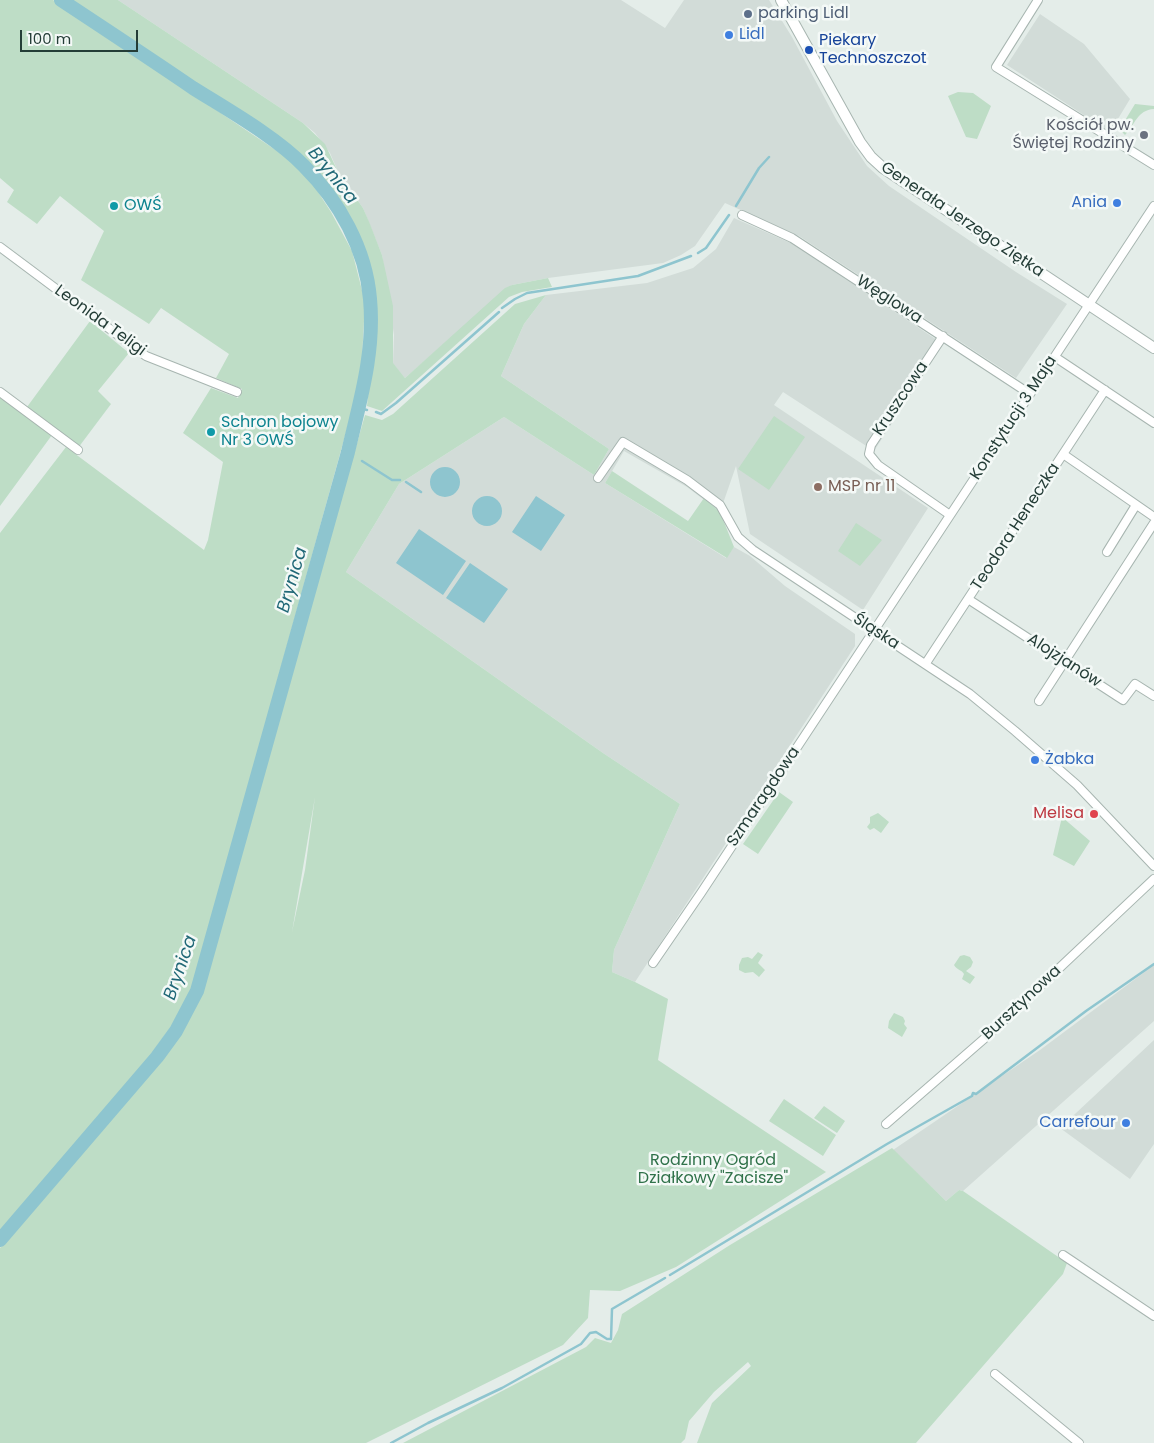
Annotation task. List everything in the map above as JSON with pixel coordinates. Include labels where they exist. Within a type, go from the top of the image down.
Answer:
[{"type":"street","name":"Generała Jerzego Ziętka","points":[[781,0],[854,132],[871,157],[892,176],[1154,348]]},
{"type":"street","points":[[1038,0],[996,67],[1154,165]]},
{"type":"street","name":"Konstytucji 3 Maja","points":[[874,631],[1154,206]]},
{"type":"street","name":"Węglowa","points":[[742,215],[792,238],[1030,394]]},
{"type":"street","name":"Leonida Teligi","points":[[0,247],[146,356],[236,392]]},
{"type":"street","name":"Kruszcowa","points":[[944,336],[871,445],[869,454],[878,465],[950,515]]},
{"type":"street","points":[[1055,357],[1154,423]]},
{"type":"street","name":"Teodora Heneczka","points":[[926,664],[1105,390]]},
{"type":"street","points":[[0,392],[78,450]]},
{"type":"street","name":"Śląska","points":[[598,478],[623,442],[687,480],[720,505],[738,537],[753,550],[970,694],[1015,731],[1070,779],[1154,866]]},
{"type":"street","points":[[1063,454],[1154,517]]},
{"type":"street","points":[[1107,552],[1136,505]]},
{"type":"street","points":[[1039,701],[1154,523]]},
{"type":"street","name":"Alojzjanów","points":[[968,599],[1123,700],[1135,684],[1154,696]]},
{"type":"street","name":"Szmaragdowa","points":[[653,964],[874,631]]},
{"type":"street","name":"Bursztynowa","points":[[886,1124],[985,1038],[1154,879]]},
{"type":"street","points":[[1063,1255],[1154,1316]]},
{"type":"street","points":[[995,1374],[1079,1443]]},
{"type":"shaded area","points":[[118,0],[621,0],[665,28],[684,0],[769,0],[792,37],[837,121],[867,166],[889,186],[1016,272],[1067,304],[1016,378],[799,236],[725,203],[695,246],[663,263],[548,278],[512,285],[405,378],[393,364],[394,335],[382,255],[363,208],[339,174],[330,153],[315,133],[303,123]]},
{"type":"shaded area","points":[[1040,14],[1084,44],[1130,99],[1110,132],[1007,65]]},
{"type":"shaded area","points":[[734,218],[793,244],[943,344],[874,451],[783,392],[774,405],[928,508],[863,610],[750,534],[736,466],[720,512],[687,487],[624,451],[605,483],[726,558],[734,547],[750,556],[785,586],[855,634],[855,646],[635,982],[612,972],[614,950],[680,804],[603,753],[346,572],[399,484],[504,417],[594,475],[609,449],[501,376],[524,324],[546,295],[647,283],[693,268],[716,249]]},
{"type":"shaded area","points":[[1154,965],[1154,1021],[963,1191],[959,1190],[946,1201],[893,1150],[1040,1050]]},
{"type":"shaded area","points":[[1154,1040],[1154,1144],[1130,1179],[1060,1128]]},
{"type":"green space","points":[[0,0],[53,0],[286,157],[309,178],[331,212],[352,251],[365,302],[361,378],[194,982],[178,1017],[149,1057],[31,1196],[0,1237],[0,533],[66,447],[204,550],[208,540],[223,462],[183,433],[211,388],[238,398],[242,389],[216,378],[229,354],[161,308],[149,324],[81,280],[104,231],[60,196],[37,224],[7,202],[14,190],[0,178]]},
{"type":"green space","points":[[67,0],[118,0],[303,123],[325,144],[339,174],[363,208],[382,255],[393,306],[393,363],[405,378],[505,288],[548,278],[552,287],[522,292],[509,297],[382,411],[367,406],[374,337],[374,313],[366,263],[346,215],[313,169],[280,140]]},
{"type":"green space","points":[[958,92],[973,93],[991,106],[977,139],[966,137],[948,96]]},
{"type":"green space","points":[[1135,104],[1154,106],[1154,109],[1140,115],[1125,135],[1121,131],[1121,127]]},
{"type":"green space","name":"Rodzinny Ogród Działkowy \"Zacisze\"","points":[[546,295],[524,324],[501,376],[609,449],[594,475],[504,417],[399,484],[346,572],[603,753],[680,804],[614,950],[612,972],[668,999],[658,1060],[826,1172],[676,1267],[620,1291],[590,1290],[588,1318],[563,1345],[366,1443],[0,1443],[0,1248],[176,1042],[201,994],[365,415],[382,420],[393,414],[515,304]],"holes":[[[315,797],[305,870],[292,932]]]},
{"type":"green space","points":[[90,321],[129,353],[98,391],[111,404],[78,448],[27,407]]},
{"type":"green space","points":[[0,397],[52,435],[0,506]]},
{"type":"green space","points":[[774,416],[805,437],[769,490],[738,469]]},
{"type":"green space","points":[[612,471],[688,521],[704,498],[720,512],[734,547],[727,558],[605,483]]},
{"type":"green space","points":[[856,523],[882,540],[860,566],[838,551]]},
{"type":"green space","points":[[779,792],[793,802],[758,854],[743,844]]},
{"type":"green space","points":[[878,813],[889,822],[881,833],[874,828],[870,830],[867,827],[870,823],[870,817]]},
{"type":"green space","points":[[1062,817],[1090,841],[1074,866],[1053,855]]},
{"type":"green space","points":[[758,952],[763,955],[758,963],[765,970],[759,977],[753,972],[745,973],[739,970],[742,958],[748,957],[752,959]]},
{"type":"green space","points":[[960,956],[970,957],[973,962],[966,971],[975,977],[970,984],[962,979],[964,974],[954,965]]},
{"type":"green space","points":[[894,1013],[903,1017],[905,1021],[904,1024],[907,1028],[902,1037],[888,1028],[889,1021]]},
{"type":"green space","points":[[784,1099],[836,1135],[823,1156],[769,1121]]},
{"type":"green space","points":[[824,1106],[845,1121],[837,1133],[814,1118]]},
{"type":"green space","points":[[892,1148],[946,1201],[959,1190],[963,1191],[1067,1263],[1063,1274],[916,1443],[697,1443],[712,1403],[751,1366],[748,1362],[714,1392],[689,1421],[685,1439],[681,1443],[403,1443],[586,1347],[595,1338],[611,1343],[618,1330],[622,1314],[730,1245]]},
{"type":"water","points":[[445,467],[455,472],[460,482],[455,492],[445,497],[435,492],[430,482],[435,472]]},
{"type":"water","points":[[487,496],[497,501],[502,511],[497,521],[487,526],[477,521],[472,511],[477,501]]},
{"type":"water","points":[[536,496],[565,515],[541,551],[512,532]]},
{"type":"water","points":[[419,529],[466,561],[443,595],[396,563]]},
{"type":"water","points":[[470,563],[508,589],[484,623],[446,598]]},
{"type":"waterway","name":"Brynica","points":[[0,1240],[157,1057],[176,1031],[197,991],[348,452],[362,395],[371,319],[367,280],[357,244],[329,195],[304,166],[266,134],[61,0]]},
{"type":"waterway","points":[[736,206],[759,168],[769,157]]},
{"type":"waterway","points":[[698,253],[706,248],[729,215]]},
{"type":"waterway","points":[[502,308],[527,293],[638,276],[691,256]]},
{"type":"waterway","points":[[376,412],[381,414],[396,403],[499,312]]},
{"type":"waterway","points":[[359,408],[367,410]]},
{"type":"waterway","name":"Brynica","points":[[347,456],[352,457]]},
{"type":"waterway","points":[[362,461],[392,480],[400,480]]},
{"type":"waterway","points":[[406,482],[421,492]]},
{"type":"waterway","points":[[670,1275],[887,1144],[972,1096],[973,1093],[976,1094],[1086,1011],[1154,964]]},
{"type":"waterway","points":[[391,1443],[502,1388],[581,1344],[590,1333],[596,1332],[607,1339],[611,1339],[612,1309],[665,1278]]},
{"type":"place","name":"parking Lidl","points":[[748,14]]},
{"type":"place","name":"Lidl","points":[[729,35]]},
{"type":"place","name":"Piekary Technoszczot","points":[[809,50]]},
{"type":"place","name":"Kościół pw. Świętej Rodziny","points":[[1144,135]]},
{"type":"place","name":"Ania","points":[[1117,203]]},
{"type":"place","name":"OWŚ","points":[[114,206]]},
{"type":"place","name":"Schron bojowy Nr 3 OWŚ","points":[[211,432]]},
{"type":"place","name":"MSP nr 11","points":[[818,487]]},
{"type":"place","name":"Żabka","points":[[1035,760]]},
{"type":"place","name":"Melisa","points":[[1094,814]]},
{"type":"place","name":"Carrefour","points":[[1126,1123]]}]
